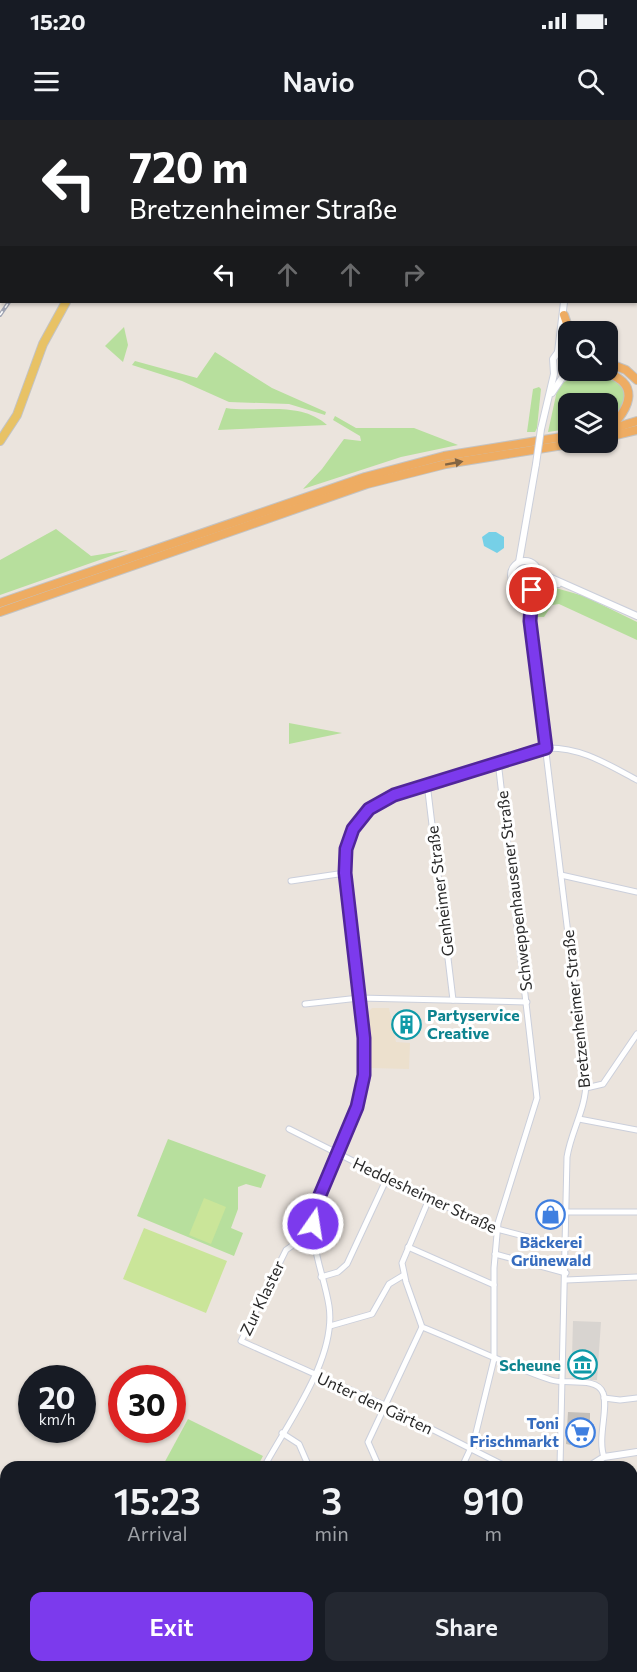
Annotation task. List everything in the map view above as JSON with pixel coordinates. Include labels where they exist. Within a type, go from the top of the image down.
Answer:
[{"type":"highway","points":[[564,315],[566,321]]},
{"type":"highway","points":[[618,367],[637,380]]},
{"type":"highway","points":[[618,376],[624,377],[630,383],[635,394],[634,406],[630,413],[618,423]]},
{"type":"highway","points":[[618,429],[637,422]]},
{"type":"highway","points":[[618,431],[637,430]]},
{"type":"highway","points":[[0,603],[374,474],[444,456],[558,438]]},
{"type":"highway","points":[[0,612],[386,479],[446,464],[558,446]]},
{"type":"main road","points":[[0,441],[17,415],[43,344],[65,303]]},
{"type":"street","points":[[564,303],[565,321]]},
{"type":"street","points":[[563,321],[564,315]]},
{"type":"street","points":[[558,352],[553,361],[554,369],[541,429],[525,535],[519,562],[513,568],[511,577],[521,589],[536,584],[576,588]]},
{"type":"street","points":[[554,369],[558,371]]},
{"type":"street","points":[[546,405],[560,381]]},
{"type":"street","points":[[525,535],[530,561],[540,573],[637,616]]},
{"type":"street","points":[[519,562],[530,561]]},
{"type":"street","points":[[536,584],[540,573]]},
{"type":"street","name":"Bretzenheimer Straße","points":[[530,621],[531,595],[536,584]]},
{"type":"street","name":"Bretzenheimer Straße","points":[[521,589],[530,621],[586,1088],[567,1157],[560,1461]]},
{"type":"street","points":[[267,1461],[314,1374],[327,1344],[330,1326],[329,1305],[313,1236],[317,1204],[357,1107],[364,1075],[364,1044],[345,873],[349,839],[369,809],[386,798],[427,783],[546,748],[564,748],[588,754],[637,780]]},
{"type":"street","name":"Schweppenhausener Straße","points":[[465,1461],[474,1441],[494,1359],[497,1229],[536,1106],[537,1089],[498,762]]},
{"type":"street","name":"Genheimer Straße","points":[[427,783],[453,1000]]},
{"type":"street","points":[[291,881],[345,873]]},
{"type":"street","points":[[561,875],[637,892]]},
{"type":"street","points":[[305,1004],[359,998],[527,1002]]},
{"type":"street","points":[[586,1088],[603,1084],[637,1034]]},
{"type":"street","points":[[579,1119],[637,1130]]},
{"type":"street","name":"Heddesheimer Straße","points":[[289,1129],[429,1199],[497,1229],[566,1247]]},
{"type":"street","points":[[321,1277],[338,1272],[347,1264],[387,1178]]},
{"type":"street","points":[[376,1461],[368,1442],[422,1327],[404,1275],[403,1260],[429,1199]]},
{"type":"street","points":[[566,1212],[637,1212]]},
{"type":"street","name":"Zur Klaster","points":[[241,1341],[286,1250],[303,1238],[313,1236]]},
{"type":"street","points":[[408,1247],[494,1285]]},
{"type":"street","points":[[495,1254],[566,1276],[637,1277]]},
{"type":"street","points":[[330,1326],[372,1314],[388,1284],[404,1275]]},
{"type":"street","points":[[422,1327],[494,1359],[563,1383],[594,1384],[602,1390],[604,1398],[602,1440],[604,1457]]},
{"type":"street","name":"Unter den Gärten","points":[[241,1341],[384,1405],[495,1461]]},
{"type":"street","points":[[604,1398],[621,1400],[637,1398]]},
{"type":"street","points":[[282,1433],[299,1444],[306,1461]]},
{"type":"street","points":[[598,1461],[604,1457],[637,1452]]},
{"type":"shaded area","points":[[372,1008],[389,1008],[396,1042],[410,1043],[409,1069],[370,1068],[367,1013]]},
{"type":"shaded area","points":[[573,1321],[601,1322],[597,1380],[590,1380],[590,1357],[572,1357]]},
{"type":"green space","points":[[124,327],[128,345],[123,362],[105,346]]},
{"type":"green space","points":[[215,352],[272,388],[326,412],[325,415],[289,404],[229,402],[182,381],[132,365],[135,361],[197,378]]},
{"type":"green space","points":[[566,381],[618,381],[632,398],[618,414],[618,393],[558,393],[558,430],[548,432],[558,386]]},
{"type":"green space","points":[[539,387],[541,389],[537,428],[535,432],[527,432],[533,389]]},
{"type":"green space","points":[[226,408],[304,412],[327,425],[218,430]]},
{"type":"green space","points":[[335,416],[356,428],[414,428],[458,445],[401,457],[303,489],[322,469],[344,439],[361,441],[360,436],[333,420]]},
{"type":"green space","points":[[56,529],[91,556],[128,550],[0,595],[0,560]]},
{"type":"green space","points":[[545,585],[584,596],[637,622],[637,640],[559,604],[552,605],[544,617],[535,617],[535,594],[540,587]]},
{"type":"green space","points":[[289,723],[342,733],[289,744]]},
{"type":"green space","points":[[168,1139],[266,1175],[261,1188],[246,1184],[238,1187],[238,1209],[231,1228],[243,1233],[234,1256],[137,1216]]},
{"type":"green space","points":[[204,1198],[226,1207],[211,1244],[189,1235]]},
{"type":"green space","points":[[144,1228],[227,1261],[206,1313],[123,1279]]},
{"type":"green space","points":[[188,1419],[263,1456],[260,1461],[165,1461],[175,1443],[186,1443]]},
{"type":"water","points":[[489,532],[496,532],[504,537],[504,548],[497,553],[484,546],[482,537]]},
{"type":"building","name":"Partyservice Creative","points":[[398,1014],[414,1015],[414,1034],[397,1033]]},
{"type":"building","name":"Scheune","points":[[575,1358],[588,1358],[588,1378],[572,1377],[575,1375]]},
{"type":"building","name":"Toni Frischmarkt","points":[[568,1412],[590,1413],[590,1424],[594,1424],[593,1442],[571,1441],[571,1445],[566,1444]]},
{"type":"railway","points":[[0,315],[8,303]]},
{"type":"place","name":"Partyservice Creative","points":[[406,1024]]},
{"type":"place","name":"Bäckerei Grünewald","points":[[551,1214]]},
{"type":"place","name":"Scheune","points":[[582,1365]]},
{"type":"place","name":"Toni Frischmarkt","points":[[580,1432]]},
{"type":"route","points":[[313,1224],[320,1195],[357,1107],[364,1075],[364,1038],[345,873],[346,849],[349,839],[360,819],[379,801],[427,783],[546,748],[530,621],[532,590]]}]
